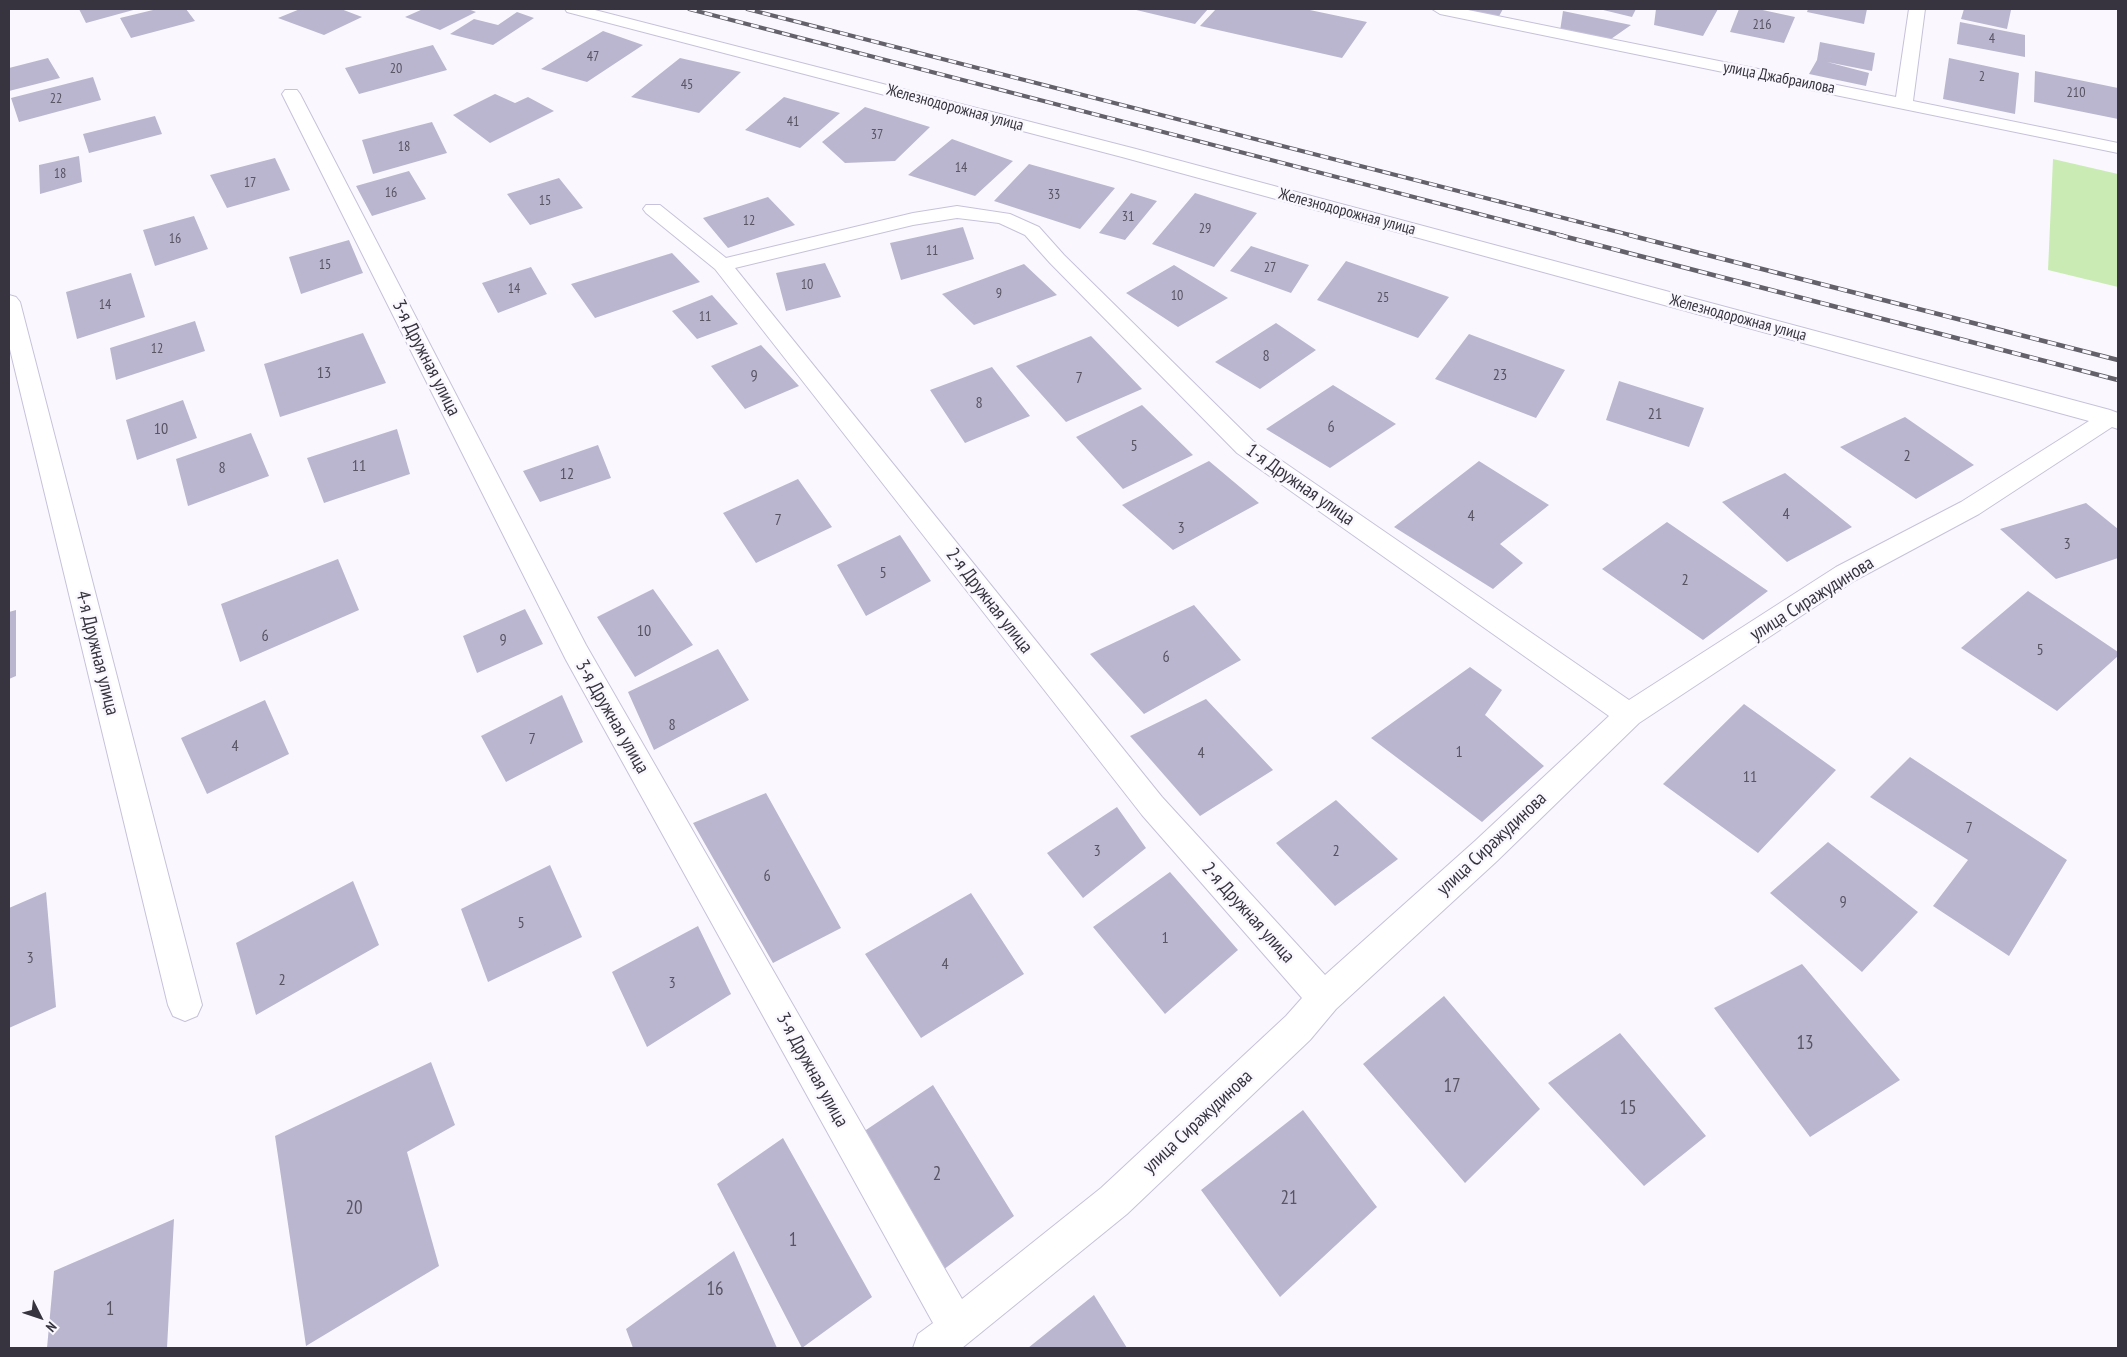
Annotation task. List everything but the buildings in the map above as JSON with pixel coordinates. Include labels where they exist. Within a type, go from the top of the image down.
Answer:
[{"type":"street","name":"Железнодорожная улица","points":[[573,9],[1129,153],[2114,420]]},
{"type":"street","name":"улица Джабраилова","points":[[1440,9],[2118,148]]},
{"type":"street","points":[[1514,25],[1523,9]]},
{"type":"street","points":[[1904,104],[1917,9]]},
{"type":"street","name":"3-я Дружная улица","points":[[291,94],[576,652],[957,1328]]},
{"type":"street","name":"2-я Дружная улица","points":[[653,208],[722,265],[1152,806],[1324,998]]},
{"type":"street","name":"1-я Дружная улица","points":[[722,265],[913,219],[957,212],[1003,218],[1032,231],[1056,259],[1245,447],[1629,715]]},
{"type":"street","name":"4-я Дружная улица","points":[[9,302],[185,1005]]},
{"type":"street","name":"улица Сиражудинова","points":[[932,1348],[1114,1201],[1298,1028],[1324,998],[1486,851],[1629,715],[1845,574],[1970,508],[2114,420]]},
{"type":"green space","points":[[2053,159],[2118,174],[2118,287],[2048,270]]},
{"type":"railway","points":[[689,9],[1564,236]]},
{"type":"railway","points":[[747,9],[1634,236]]},
{"type":"railway","points":[[1559,235],[2118,380]]},
{"type":"railway","points":[[1629,235],[2118,360]]}]
